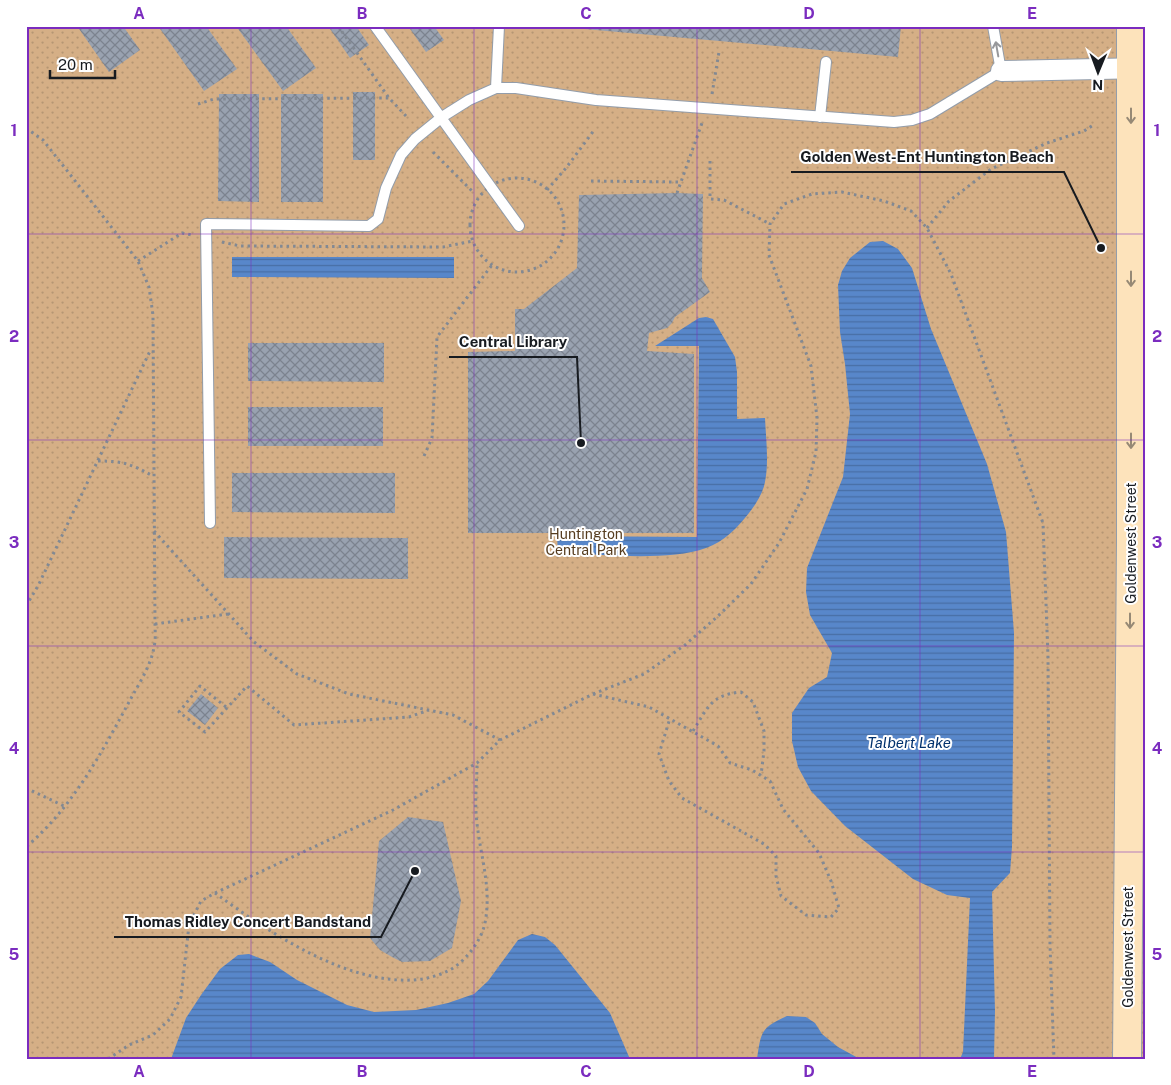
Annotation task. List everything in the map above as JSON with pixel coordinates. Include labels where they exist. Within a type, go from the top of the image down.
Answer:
[{"type":"main road","name":"Goldenwest Street","points":[[1127,1059],[1131,551],[1138,68],[1131,26]]},
{"type":"street","points":[[1001,71],[1138,68]]},
{"type":"lane","points":[[375,26],[520,226]]},
{"type":"lane","points":[[496,88],[499,26]]},
{"type":"lane","points":[[210,524],[206,224],[369,226],[378,219],[386,188],[401,154],[442,117],[469,100],[496,88],[516,88],[596,100],[894,122],[912,120],[948,104],[1001,71],[993,26]]},
{"type":"lane","points":[[820,117],[826,62]]},
{"type":"path","points":[[338,26],[389,98],[408,117]]},
{"type":"path","points":[[198,104],[214,99],[389,98]]},
{"type":"path","points":[[927,228],[948,201],[991,169],[1047,143],[1084,131],[1096,124]]},
{"type":"path","points":[[26,128],[43,140],[138,261],[149,287],[153,315],[154,476],[154,646],[145,672],[109,739],[66,807],[40,836],[26,847]]},
{"type":"path","points":[[547,190],[566,168],[594,129]]},
{"type":"path","points":[[433,152],[479,198]]},
{"type":"path","points":[[710,161],[710,199],[724,200],[770,224]]},
{"type":"path","points":[[591,181],[680,182]]},
{"type":"path","points":[[108,1059],[129,1045],[153,1035],[170,1019],[181,997],[190,925],[201,901],[393,810],[476,763],[500,740],[592,694],[644,674],[685,644],[751,584],[774,551],[807,489],[816,452],[817,418],[811,366],[769,255],[770,224],[784,204],[812,194],[842,192],[884,201],[911,211],[927,228],[952,274],[1043,523],[1048,657],[1050,946],[1054,1059]]},
{"type":"path","points":[[138,261],[182,233],[240,246],[443,248],[473,242]]},
{"type":"path","points":[[424,456],[432,438],[436,337],[492,265]]},
{"type":"path","points":[[26,606],[38,586],[153,346]]},
{"type":"path","points":[[98,461],[120,461],[136,466],[154,476]]},
{"type":"path","points":[[154,530],[254,642],[297,674],[349,694],[453,714],[500,740]]},
{"type":"path","points":[[154,624],[228,614]]},
{"type":"path","points":[[226,707],[200,686],[179,712],[205,732],[247,686],[294,725],[409,717],[430,710]]},
{"type":"path","points":[[693,731],[710,703],[727,693],[741,692],[753,702],[764,731],[761,775]]},
{"type":"path","points":[[592,694],[649,707],[670,718],[718,746],[730,764],[752,770],[770,781],[783,809],[819,853],[831,881],[839,908],[831,917],[806,915],[780,896],[776,876],[776,856],[764,844],[682,798],[669,780],[658,754],[670,718]]},
{"type":"path","points":[[215,893],[265,927],[326,961],[356,972],[378,978],[406,981],[433,977],[456,968],[475,947],[486,919],[487,884],[476,812],[476,763]]},
{"type":"path","points":[[26,788],[66,807]]},
{"type":"green space","name":"Huntington Central Park","points":[[26,26],[1145,26],[1145,1059],[26,1059]]},
{"type":"water","name":"Talbert Lake","points":[[883,241],[898,249],[912,268],[931,329],[987,464],[1006,532],[1014,633],[1012,847],[1010,873],[992,892],[995,1011],[994,1059],[960,1059],[963,1052],[970,898],[947,895],[913,879],[845,826],[811,791],[798,767],[792,741],[792,713],[809,688],[827,677],[832,653],[810,615],[806,592],[807,568],[843,477],[850,414],[840,332],[838,285],[842,271],[850,258],[870,242]]},
{"type":"water","points":[[232,257],[454,257],[454,278],[232,277]]},
{"type":"water","points":[[699,318],[713,319],[735,357],[737,372],[737,419],[765,418],[767,467],[763,490],[757,502],[730,534],[706,548],[672,555],[653,556],[558,553],[557,536],[697,537],[699,346],[655,346]]},
{"type":"water","points":[[532,934],[545,937],[555,945],[610,1013],[630,1059],[171,1059],[186,1018],[220,969],[238,955],[249,954],[270,962],[297,980],[347,1005],[374,1012],[416,1010],[448,1003],[474,994],[488,981],[518,940]]},
{"type":"water","points":[[787,1016],[806,1017],[815,1023],[822,1034],[838,1047],[860,1059],[757,1059],[761,1036],[767,1027]]},
{"type":"building","points":[[77,26],[123,26],[140,50],[109,72]]},
{"type":"building","points":[[158,26],[206,26],[237,69],[204,91]]},
{"type":"building","points":[[236,26],[286,26],[316,68],[283,91]]},
{"type":"building","points":[[328,26],[356,26],[369,45],[350,58]]},
{"type":"building","points":[[408,26],[434,26],[444,40],[426,52]]},
{"type":"building","points":[[573,26],[901,26],[898,57],[573,28]]},
{"type":"building","points":[[353,92],[375,92],[375,160],[353,160]]},
{"type":"building","points":[[219,94],[259,94],[259,202],[218,201]]},
{"type":"building","points":[[281,94],[323,94],[323,202],[281,202]]},
{"type":"building","points":[[703,194],[702,278],[710,292],[675,317],[667,328],[649,333],[647,351],[694,354],[694,533],[468,533],[468,352],[515,351],[515,309],[524,309],[577,268],[579,195]]},
{"type":"building","points":[[248,343],[384,343],[384,382],[248,381]]},
{"type":"building","points":[[248,407],[383,407],[383,446],[248,446]]},
{"type":"building","points":[[232,473],[395,473],[395,513],[232,512]]},
{"type":"building","points":[[224,537],[408,538],[408,579],[224,578]]},
{"type":"building","points":[[201,694],[218,708],[205,725],[187,711]]},
{"type":"building","points":[[408,817],[443,822],[461,901],[452,948],[430,961],[402,962],[380,950],[370,938],[379,841]]},
{"type":"place","name":"Golden West-Ent Huntington Beach","points":[[1101,248]]},
{"type":"place","name":"Central Library","points":[[581,443]]},
{"type":"place","name":"Thomas Ridley Concert Bandstand","points":[[415,871]]}]
